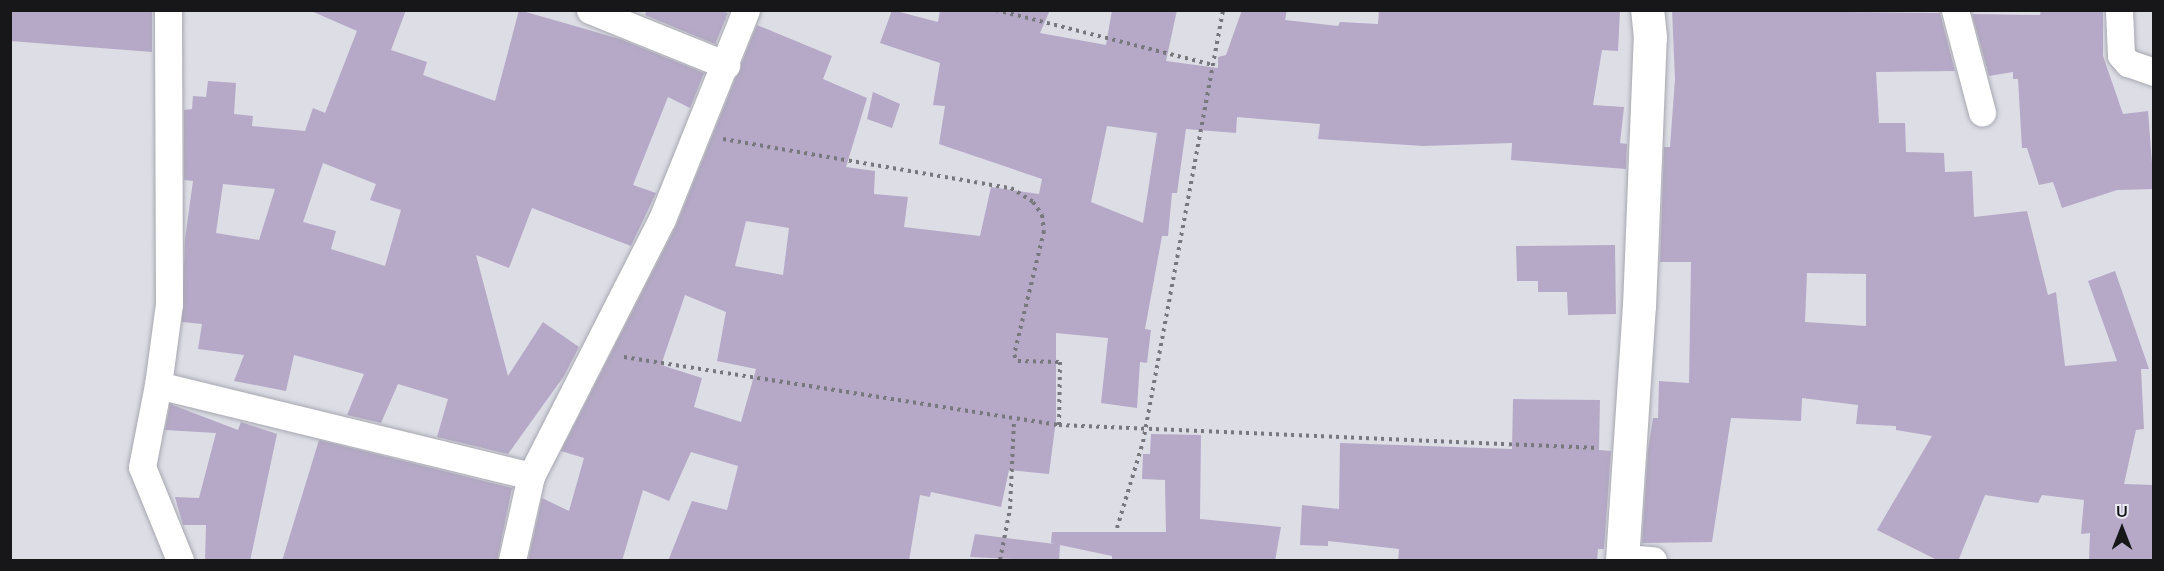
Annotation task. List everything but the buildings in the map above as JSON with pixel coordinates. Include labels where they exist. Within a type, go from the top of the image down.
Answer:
[{"type":"street","points":[[168,10],[169,304],[158,385],[142,467],[180,561]]},
{"type":"street","points":[[590,10],[726,64]]},
{"type":"street","points":[[512,561],[531,476],[591,350],[662,219],[746,10]]},
{"type":"street","points":[[1633,560],[1628,450],[1647,107],[1650,37],[1647,10]]},
{"type":"street","points":[[1955,10],[1982,112]]},
{"type":"street","points":[[2119,10],[2121,55],[2128,63],[2154,72]]},
{"type":"street","points":[[158,385],[531,476]]},
{"type":"path","points":[[996,10],[1213,65]]},
{"type":"path","points":[[1116,528],[1145,429],[1223,10]]},
{"type":"path","points":[[696,133],[1024,194],[1042,215],[1044,231],[1014,355],[1018,360],[1060,362],[1059,425]]},
{"type":"path","points":[[591,350],[1014,420],[1059,425],[1628,450]]},
{"type":"path","points":[[1000,561],[1010,508],[1014,420]]}]
